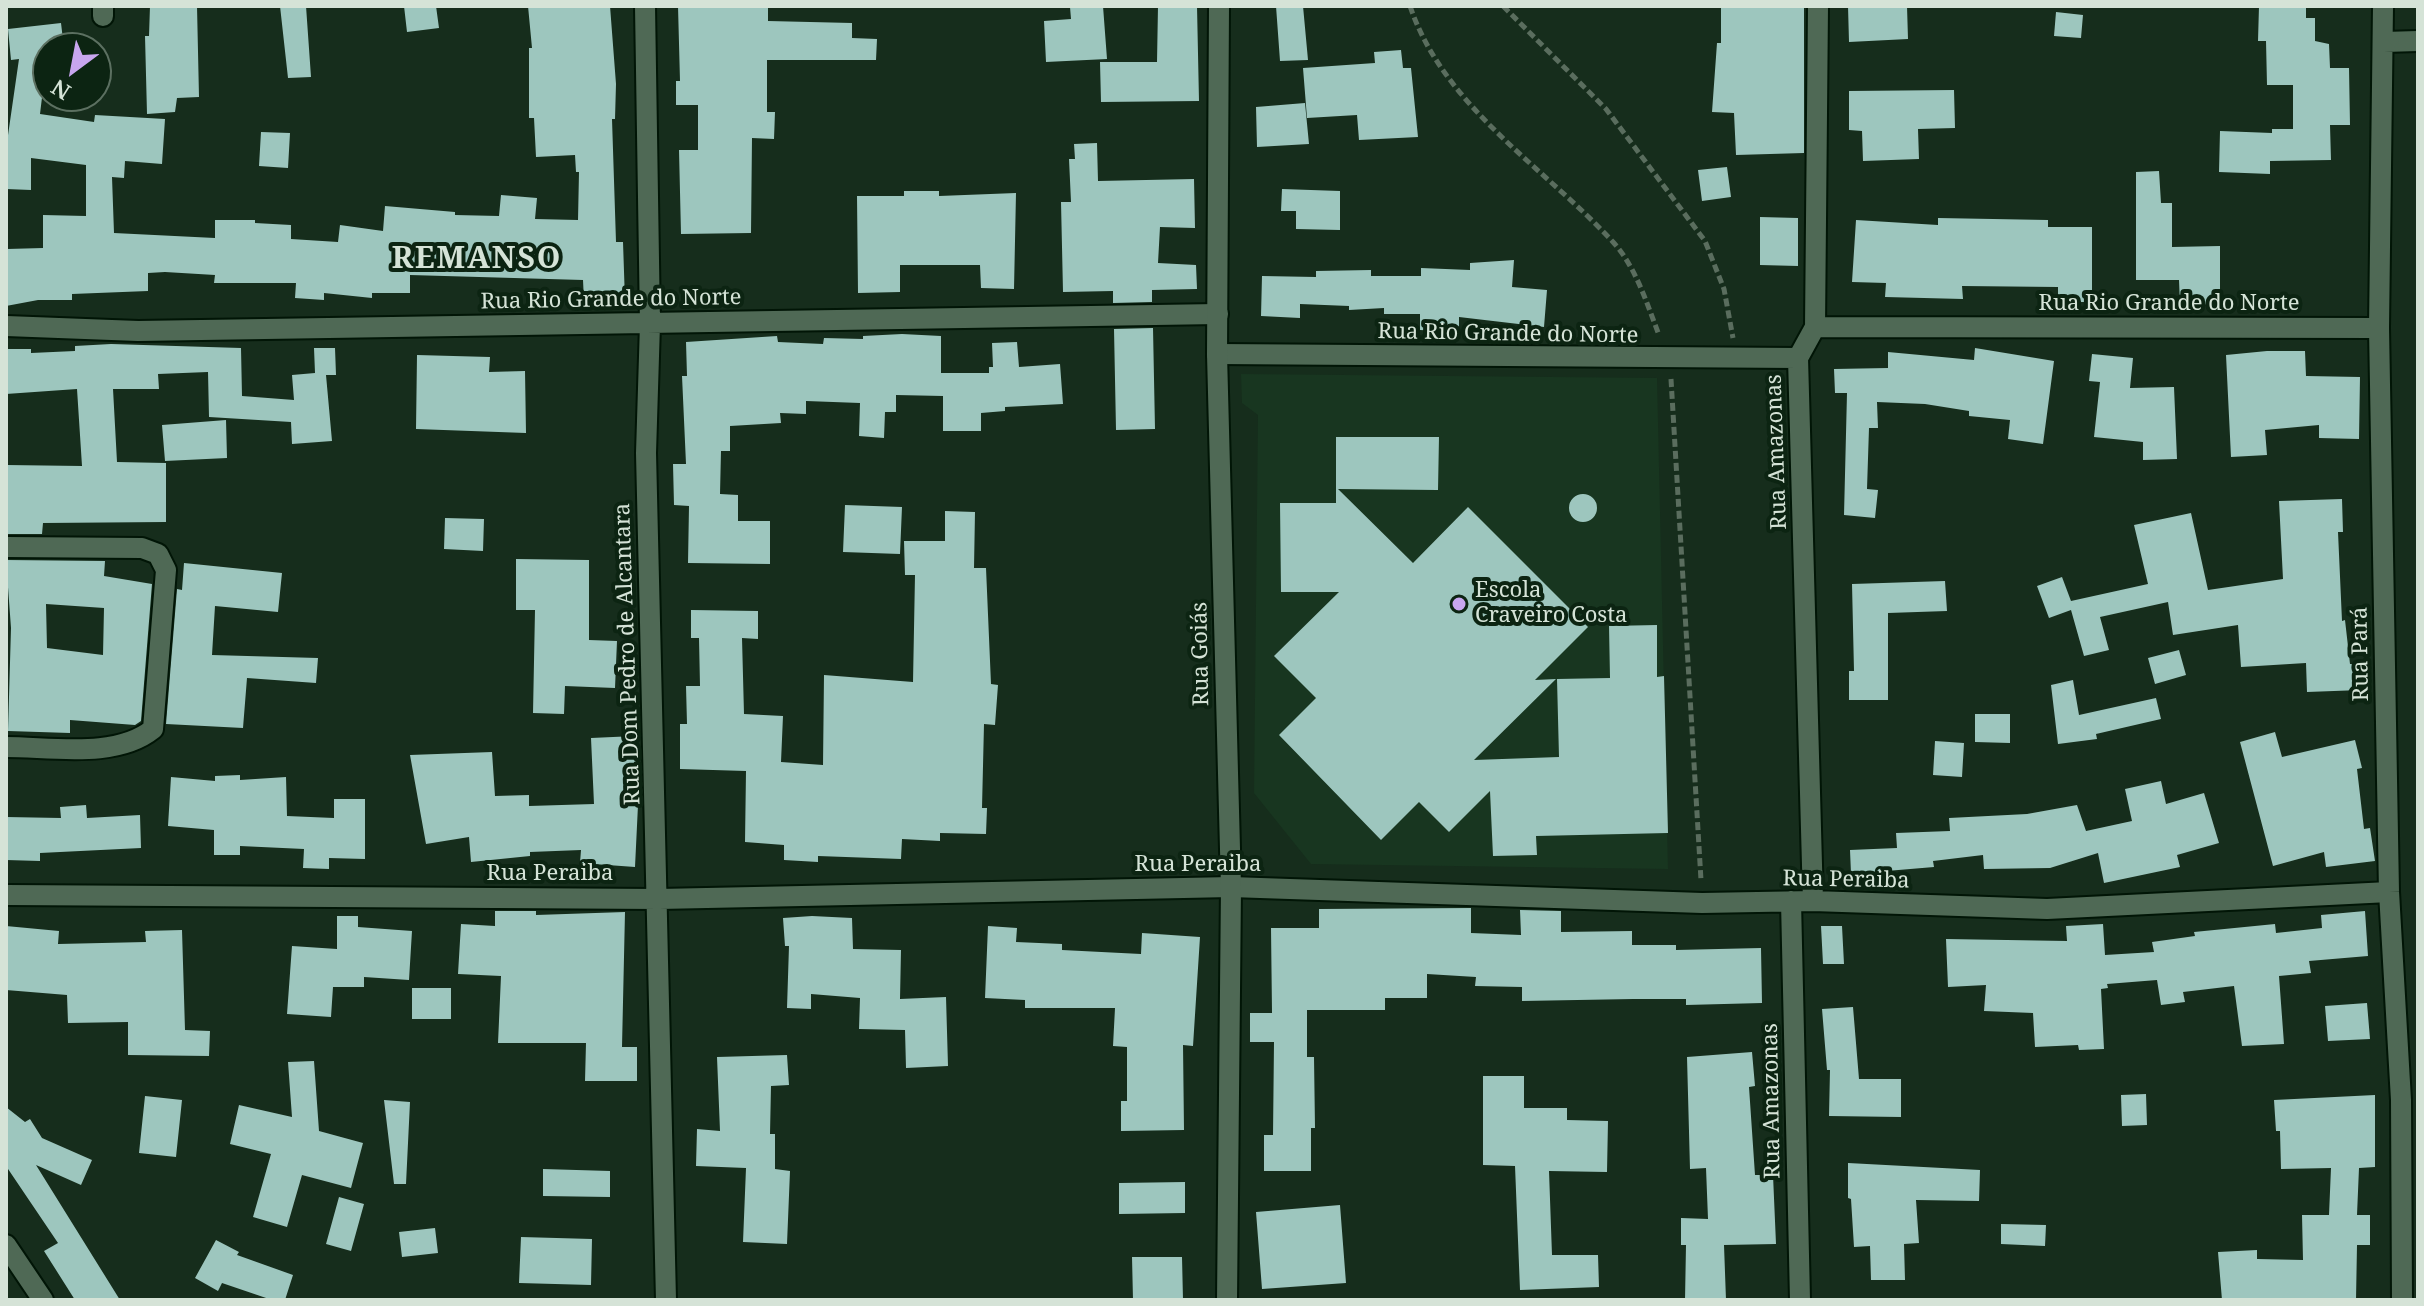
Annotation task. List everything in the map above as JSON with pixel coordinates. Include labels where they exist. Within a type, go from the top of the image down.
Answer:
[{"type":"street","name":"Rua Dom Pedro de Alcantara","points":[[645,6],[650,324],[646,453],[659,899],[666,1300]]},
{"type":"street","name":"Rua Goiás","points":[[1219,6],[1217,354],[1231,887],[1227,1300]]},
{"type":"street","name":"Rua Amazonas","points":[[1813,901],[1798,358],[1815,327],[1818,6]]},
{"type":"street","name":"Rua Pará","points":[[2383,6],[2379,328],[2389,892],[2410,1100],[2402,1300]]},
{"type":"street","points":[[2384,42],[2418,41]]},
{"type":"street","name":"Rua Rio Grande do Norte","points":[[6,326],[138,331],[1218,314]]},
{"type":"street","name":"Rua Rio Grande do Norte","points":[[1815,327],[2379,328]]},
{"type":"street","name":"Rua Rio Grande do Norte","points":[[1217,354],[1670,360],[1798,358]]},
{"type":"street","points":[[6,547],[142,548],[158,554],[166,570],[153,729],[136,743],[110,747],[6,747]]},
{"type":"street","name":"Rua Peraiba","points":[[6,895],[659,899],[1231,887],[1702,903],[1813,901],[2047,909],[2389,892]]},
{"type":"street","name":"Rua Amazonas","points":[[1791,901],[1800,1300]]},
{"type":"street","points":[[6,1245],[43,1300]]},
{"type":"path","points":[[1410,6],[1419,32],[1448,79],[1536,172],[1614,243],[1636,279],[1670,360],[1702,903]]},
{"type":"path","points":[[1503,6],[1606,109],[1705,241],[1724,289],[1737,359]]},
{"type":"shaded area","name":"Escola Craveiro Costa","points":[[1241,374],[1657,378],[1668,869],[1311,864],[1254,793],[1258,415],[1242,403]]},
{"type":"building","points":[[150,6],[197,6],[199,97],[177,98],[175,112],[147,114],[145,36],[149,36]]},
{"type":"building","points":[[280,6],[306,6],[311,77],[288,78]]},
{"type":"building","points":[[404,6],[436,6],[439,28],[407,32]]},
{"type":"building","points":[[528,6],[610,6],[616,84],[615,119],[612,119],[616,242],[623,242],[625,301],[584,301],[583,280],[410,275],[410,293],[372,293],[372,298],[324,293],[324,300],[295,298],[296,283],[214,283],[215,275],[165,272],[148,273],[148,291],[72,294],[72,300],[38,300],[6,306],[7,249],[43,248],[43,215],[86,216],[86,165],[31,158],[31,190],[6,189],[6,149],[19,59],[11,60],[8,29],[61,23],[62,32],[32,32],[32,112],[94,122],[95,115],[165,119],[162,164],[125,161],[124,178],[112,177],[114,233],[215,238],[215,220],[255,220],[255,223],[291,225],[291,239],[338,242],[340,225],[383,231],[385,206],[455,212],[455,215],[499,216],[501,195],[537,198],[535,219],[578,220],[579,172],[576,172],[575,155],[536,157],[534,118],[529,118],[529,48],[532,48]]},
{"type":"building","points":[[678,6],[768,6],[768,21],[852,23],[852,38],[877,39],[876,60],[767,60],[767,112],[775,112],[774,139],[752,138],[751,233],[681,234],[679,150],[698,150],[698,105],[676,105],[676,81],[680,81]]},
{"type":"building","points":[[1103,6],[1107,59],[1046,62],[1044,21],[1071,19],[1070,7]]},
{"type":"building","points":[[1158,6],[1197,6],[1199,101],[1101,102],[1100,62],[1157,62]]},
{"type":"building","points":[[1276,6],[1303,6],[1308,60],[1280,61]]},
{"type":"building","points":[[1721,6],[1804,6],[1804,153],[1736,155],[1734,113],[1712,112],[1717,43],[1721,43]]},
{"type":"building","points":[[1848,6],[1907,6],[1908,39],[1849,42]]},
{"type":"building","points":[[2259,6],[2306,6],[2306,18],[2315,18],[2315,41],[2329,44],[2330,68],[2349,68],[2350,125],[2330,125],[2331,160],[2270,161],[2270,174],[2219,172],[2220,131],[2272,133],[2272,129],[2293,129],[2293,85],[2267,85],[2266,41],[2258,41]]},
{"type":"building","points":[[2056,12],[2083,15],[2081,38],[2054,36]]},
{"type":"building","points":[[1401,50],[1403,68],[1411,68],[1418,137],[1359,140],[1357,115],[1307,118],[1303,68],[1375,63],[1374,52]]},
{"type":"building","points":[[1954,90],[1955,128],[1918,129],[1919,159],[1863,161],[1862,131],[1849,130],[1849,91]]},
{"type":"building","points":[[1305,103],[1309,144],[1257,147],[1256,107]]},
{"type":"building","points":[[261,132],[290,133],[288,168],[259,166]]},
{"type":"building","points":[[1097,143],[1098,181],[1194,179],[1195,228],[1160,227],[1158,263],[1196,265],[1197,289],[1152,290],[1152,302],[1113,303],[1113,291],[1063,292],[1061,202],[1071,202],[1069,159],[1075,159],[1074,144]]},
{"type":"building","points":[[1727,167],[1731,197],[1702,201],[1698,170]]},
{"type":"building","points":[[2159,171],[2161,203],[2172,203],[2172,247],[2220,246],[2220,304],[2180,305],[2179,280],[2136,280],[2136,172]]},
{"type":"building","points":[[1282,189],[1340,191],[1340,230],[1296,229],[1296,211],[1281,211]]},
{"type":"building","points":[[904,191],[939,191],[939,196],[1016,193],[1014,289],[981,288],[980,265],[900,265],[900,292],[858,293],[857,196],[904,196]]},
{"type":"building","points":[[1760,217],[1798,218],[1798,266],[1760,265]]},
{"type":"building","points":[[1938,218],[2048,220],[2048,227],[2092,227],[2092,302],[2058,302],[2058,287],[1962,286],[1963,299],[1885,297],[1886,283],[1852,282],[1856,220],[1938,225]]},
{"type":"building","points":[[1514,260],[1512,287],[1547,290],[1544,327],[1459,317],[1459,332],[1420,330],[1420,314],[1384,314],[1384,308],[1349,310],[1349,306],[1300,304],[1300,318],[1261,316],[1262,276],[1316,277],[1316,271],[1371,270],[1371,276],[1421,276],[1421,268],[1470,270],[1470,263]]},
{"type":"building","points":[[1153,328],[1155,429],[1116,430],[1114,329]]},
{"type":"building","points":[[777,336],[778,342],[823,344],[824,338],[863,339],[863,336],[941,336],[941,373],[989,373],[989,367],[993,367],[992,343],[1017,342],[1019,367],[1060,364],[1063,404],[1005,407],[1005,411],[981,413],[981,431],[943,431],[943,396],[896,395],[896,412],[885,412],[884,438],[859,436],[860,403],[806,401],[806,414],[780,413],[781,423],[730,426],[730,451],[721,451],[720,494],[738,495],[738,521],[770,521],[770,564],[688,563],[689,506],[674,505],[673,464],[686,464],[682,376],[687,376],[686,342]]},
{"type":"building","points":[[111,344],[241,348],[242,396],[294,400],[292,375],[315,373],[314,348],[335,348],[336,375],[326,375],[332,441],[292,444],[291,422],[209,417],[208,372],[158,374],[159,389],[113,389],[117,462],[166,463],[166,522],[43,523],[42,534],[6,534],[6,465],[82,466],[77,389],[6,394],[6,349],[31,349],[31,353],[75,351],[75,346]]},
{"type":"building","points":[[1975,348],[2054,361],[2043,444],[2008,439],[2010,420],[1969,416],[1969,411],[1925,404],[1877,402],[1878,428],[1869,428],[1867,489],[1878,490],[1875,518],[1844,515],[1847,393],[1835,393],[1834,369],[1888,368],[1888,352],[1974,360]]},
{"type":"building","points":[[2305,351],[2306,376],[2360,377],[2359,439],[2319,438],[2319,425],[2265,430],[2267,455],[2231,457],[2226,355]]},
{"type":"building","points":[[2092,354],[2133,358],[2130,388],[2174,387],[2177,459],[2143,460],[2143,442],[2094,437],[2100,382],[2089,381]]},
{"type":"building","points":[[417,355],[490,357],[489,372],[525,371],[526,433],[416,429]]},
{"type":"building","points":[[226,420],[227,458],[165,461],[162,425]]},
{"type":"building","points":[[1336,437],[1439,437],[1438,490],[1338,489],[1413,563],[1468,507],[1588,627],[1535,680],[1556,679],[1474,760],[1559,757],[1557,679],[1610,678],[1609,626],[1657,625],[1657,677],[1664,676],[1668,833],[1536,836],[1537,855],[1493,856],[1490,791],[1449,832],[1419,802],[1381,840],[1279,735],[1316,698],[1274,656],[1339,592],[1281,592],[1280,503],[1336,503]]},
{"type":"building","points":[[1583,494],[1593,498],[1597,508],[1593,518],[1583,522],[1573,518],[1569,508],[1573,498]]},
{"type":"building","points":[[2342,499],[2343,532],[2338,532],[2342,621],[2345,620],[2350,664],[2360,664],[2361,690],[2307,692],[2306,663],[2241,667],[2238,625],[2173,635],[2168,602],[2100,617],[2109,650],[2084,656],[2071,610],[2049,618],[2037,586],[2062,577],[2071,601],[2148,584],[2134,525],[2191,513],[2208,590],[2283,579],[2279,501]]},
{"type":"building","points":[[845,505],[902,507],[900,554],[843,552]]},
{"type":"building","points":[[945,511],[975,512],[974,568],[986,568],[991,684],[998,685],[995,725],[984,724],[982,808],[987,808],[986,834],[940,833],[940,841],[902,839],[901,859],[818,856],[818,862],[784,860],[784,845],[745,842],[746,771],[680,769],[680,724],[687,724],[686,686],[700,686],[699,638],[691,638],[691,610],[758,611],[758,639],[742,638],[744,714],[783,716],[781,762],[823,765],[824,675],[913,682],[915,575],[905,575],[904,541],[945,541]]},
{"type":"building","points":[[445,518],[484,519],[483,551],[444,549]]},
{"type":"building","points":[[516,559],[589,560],[589,640],[617,641],[615,688],[565,686],[564,714],[533,713],[535,610],[516,610]]},
{"type":"building","points":[[6,560],[105,561],[104,576],[152,584],[141,721],[135,725],[70,720],[70,733],[8,731],[11,628]],"holes":[[[46,604],[104,608],[103,655],[47,648]]]},
{"type":"building","points":[[184,563],[282,573],[278,612],[215,606],[212,655],[318,658],[316,683],[247,678],[243,728],[166,724],[177,589],[182,590]]},
{"type":"building","points":[[1945,581],[1947,611],[1888,613],[1888,700],[1849,700],[1849,671],[1854,671],[1852,584]]},
{"type":"building","points":[[2179,650],[2186,675],[2155,684],[2148,658]]},
{"type":"building","points":[[2073,680],[2079,715],[2156,698],[2161,719],[2096,734],[2097,739],[2058,744],[2051,685]]},
{"type":"building","points":[[1975,714],[2010,714],[2010,743],[1975,742]]},
{"type":"building","points":[[2275,732],[2282,757],[2355,740],[2362,768],[2357,769],[2364,829],[2370,828],[2375,861],[2326,867],[2324,852],[2273,866],[2240,742]]},
{"type":"building","points":[[635,736],[638,805],[635,867],[580,863],[581,850],[530,852],[530,856],[471,862],[469,837],[426,844],[410,755],[492,752],[495,796],[529,795],[529,806],[594,804],[591,738]]},
{"type":"building","points":[[1935,741],[1964,743],[1962,777],[1933,775]]},
{"type":"building","points":[[240,775],[240,780],[286,777],[287,816],[334,818],[334,799],[365,799],[365,859],[329,858],[329,869],[303,868],[304,849],[240,846],[240,855],[214,855],[214,830],[168,826],[171,777],[215,781],[215,776]]},
{"type":"building","points":[[2161,781],[2166,804],[2204,793],[2219,843],[2177,855],[2180,867],[2104,883],[2098,853],[2050,868],[1984,869],[1983,855],[1933,861],[1934,867],[1851,874],[1850,850],[1897,848],[1896,833],[1950,831],[1949,818],[2027,814],[2077,805],[2086,831],[2132,821],[2125,789]]},
{"type":"building","points":[[86,805],[87,818],[140,815],[141,848],[40,853],[40,861],[6,860],[6,817],[61,818],[60,807]]},
{"type":"building","points":[[1471,908],[1471,933],[1521,935],[1520,910],[1561,911],[1561,932],[1632,931],[1632,945],[1676,945],[1676,950],[1761,948],[1762,1003],[1686,1005],[1686,999],[1522,1001],[1522,987],[1475,986],[1476,977],[1427,974],[1427,998],[1385,998],[1385,1010],[1307,1010],[1307,1057],[1314,1057],[1315,1128],[1311,1128],[1311,1171],[1264,1171],[1264,1135],[1273,1135],[1274,1042],[1250,1042],[1250,1013],[1272,1013],[1271,928],[1319,928],[1319,909]]},
{"type":"building","points":[[495,911],[536,911],[536,915],[625,912],[622,1047],[637,1047],[637,1081],[585,1081],[586,1043],[498,1043],[501,976],[458,974],[461,924],[495,926]]},
{"type":"building","points":[[2365,911],[2368,956],[2309,961],[2311,973],[2279,976],[2284,1044],[2242,1046],[2234,986],[2183,992],[2185,1002],[2161,1005],[2157,980],[2107,984],[2108,988],[2101,989],[2104,1049],[2079,1050],[2078,1045],[2035,1047],[2033,1013],[1984,1011],[1986,985],[1948,987],[1946,939],[2067,941],[2066,926],[2103,924],[2105,955],[2154,952],[2152,942],[2195,936],[2194,932],[2275,924],[2276,933],[2322,928],[2321,915]]},
{"type":"building","points":[[337,916],[358,916],[358,927],[412,931],[409,980],[364,977],[364,987],[333,987],[331,1017],[287,1014],[292,946],[337,949]]},
{"type":"building","points":[[783,918],[852,918],[853,949],[901,950],[900,999],[946,997],[948,1066],[906,1068],[905,1030],[859,1029],[860,998],[811,994],[811,1009],[787,1008],[789,946],[785,946]]},
{"type":"building","points":[[6,926],[59,931],[58,944],[146,942],[145,931],[182,930],[185,1030],[210,1031],[209,1056],[128,1055],[128,1022],[68,1023],[67,995],[6,990]]},
{"type":"building","points":[[988,926],[1017,928],[1016,942],[1062,944],[1062,950],[1141,954],[1142,933],[1200,937],[1193,1046],[1183,1045],[1184,1130],[1121,1131],[1121,1101],[1127,1101],[1127,1047],[1113,1046],[1115,1008],[1025,1008],[1025,1000],[985,998]]},
{"type":"building","points":[[1821,926],[1842,926],[1844,964],[1823,964]]},
{"type":"building","points":[[412,988],[451,988],[451,1019],[412,1019]]},
{"type":"building","points":[[2367,1003],[2370,1039],[2328,1041],[2325,1006]]},
{"type":"building","points":[[1853,1007],[1859,1079],[1901,1079],[1901,1117],[1829,1116],[1830,1070],[1827,1070],[1822,1009]]},
{"type":"building","points":[[1752,1052],[1755,1086],[1749,1087],[1755,1175],[1773,1175],[1776,1244],[1724,1245],[1726,1300],[1685,1300],[1686,1245],[1681,1245],[1681,1218],[1708,1219],[1706,1168],[1690,1169],[1687,1057]]},
{"type":"building","points":[[787,1055],[789,1085],[771,1086],[770,1134],[775,1134],[775,1169],[790,1171],[787,1244],[743,1242],[746,1168],[696,1166],[697,1129],[720,1131],[717,1057]]},
{"type":"building","points":[[314,1061],[319,1131],[363,1143],[351,1188],[302,1175],[287,1227],[253,1217],[271,1154],[230,1144],[239,1105],[292,1117],[288,1062]]},
{"type":"building","points":[[1483,1076],[1524,1076],[1524,1108],[1567,1108],[1567,1120],[1608,1121],[1607,1172],[1549,1171],[1552,1255],[1598,1255],[1599,1287],[1520,1290],[1515,1166],[1483,1165]]},
{"type":"building","points":[[2146,1094],[2147,1125],[2122,1126],[2121,1095]]},
{"type":"building","points":[[2375,1095],[2375,1167],[2359,1168],[2357,1215],[2370,1215],[2370,1245],[2357,1245],[2356,1300],[2222,1300],[2218,1252],[2257,1250],[2257,1259],[2303,1260],[2302,1215],[2329,1215],[2331,1168],[2281,1169],[2280,1131],[2276,1131],[2274,1100]]},
{"type":"building","points":[[145,1096],[182,1100],[176,1157],[139,1153]]},
{"type":"building","points":[[384,1100],[410,1102],[406,1184],[394,1184]]},
{"type":"building","points":[[6,1107],[25,1122],[30,1119],[42,1138],[92,1160],[81,1185],[36,1165],[120,1300],[75,1300],[44,1251],[58,1243],[6,1166]]},
{"type":"building","points":[[1848,1163],[1980,1170],[1979,1201],[1916,1200],[1919,1243],[1904,1244],[1905,1280],[1871,1280],[1870,1246],[1854,1247],[1851,1199],[1848,1198]]},
{"type":"building","points":[[543,1169],[610,1171],[610,1197],[543,1196]]},
{"type":"building","points":[[1185,1182],[1185,1213],[1119,1214],[1119,1183]]},
{"type":"building","points":[[339,1197],[364,1204],[351,1251],[326,1244]]},
{"type":"building","points":[[1340,1205],[1346,1283],[1262,1289],[1256,1212]]},
{"type":"building","points":[[2001,1224],[2046,1225],[2045,1246],[2001,1244]]},
{"type":"building","points":[[435,1228],[438,1253],[402,1257],[399,1232]]},
{"type":"building","points":[[521,1237],[592,1239],[591,1285],[519,1283]]},
{"type":"building","points":[[216,1240],[239,1252],[237,1255],[293,1275],[285,1300],[272,1300],[222,1283],[218,1291],[195,1278]]},
{"type":"building","points":[[1132,1257],[1182,1257],[1183,1300],[1133,1300]]},
{"type":"place","name":"Escola Craveiro Costa","points":[[1459,604]]},
{"type":"district","name":"REMANSO","points":[[477,259]]}]
